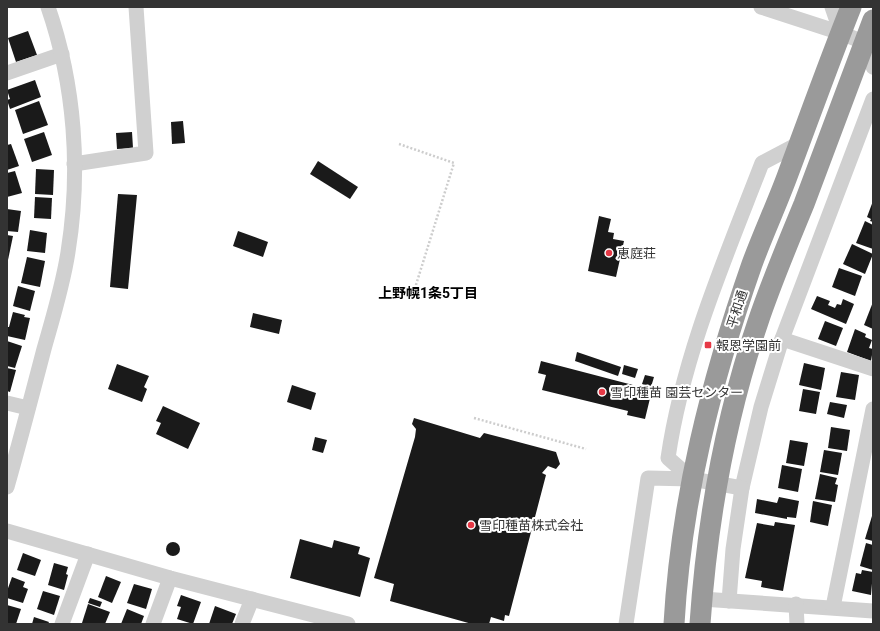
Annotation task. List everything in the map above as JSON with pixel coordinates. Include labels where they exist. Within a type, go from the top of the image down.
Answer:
[{"type":"highway","name":"平和通","points":[[674,624],[678,575],[692,479],[707,409],[723,352],[752,263],[800,143],[851,7]]},
{"type":"highway","name":"平和通","points":[[700,624],[702,599],[718,484],[733,408],[757,323],[854,73],[869,44],[873,20]]},
{"type":"street","points":[[7,487],[57,304],[68,253],[74,204],[71,103],[62,54],[48,7]]},
{"type":"street","points":[[74,164],[146,152],[136,7]]},
{"type":"street","points":[[761,7],[841,33],[869,44],[873,67]]},
{"type":"street","points":[[832,7],[841,33]]},
{"type":"street","points":[[7,72],[62,54]]},
{"type":"street","points":[[729,601],[733,549],[742,488],[761,407],[782,339],[873,98]]},
{"type":"street","points":[[692,479],[668,458],[671,434],[684,382],[710,298],[762,163],[800,143]]},
{"type":"street","points":[[782,339],[873,369]]},
{"type":"street","points":[[7,403],[28,408]]},
{"type":"street","points":[[833,608],[873,409]]},
{"type":"street","points":[[626,624],[648,478],[692,479],[742,488]]},
{"type":"street","points":[[7,530],[170,578],[339,623]]},
{"type":"street","points":[[62,624],[88,554]]},
{"type":"street","points":[[153,624],[170,578]]},
{"type":"street","points":[[242,624],[252,599]]},
{"type":"street","points":[[702,599],[873,610]]},
{"type":"street","points":[[796,604],[797,624]]},
{"type":"path","points":[[399,144],[454,163],[415,288]]},
{"type":"path","points":[[474,418],[586,449]]},
{"type":"building","points":[[28,31],[37,55],[16,62],[8,38]]},
{"type":"building","points":[[35,80],[41,97],[10,109],[7,100],[10,99],[7,90]]},
{"type":"building","points":[[39,101],[48,125],[23,134],[15,110]]},
{"type":"building","points":[[183,121],[185,143],[172,144],[171,122]]},
{"type":"building","points":[[44,132],[52,155],[32,162],[24,139]]},
{"type":"building","points":[[132,132],[133,148],[117,149],[116,133]]},
{"type":"building","points":[[11,144],[19,166],[7,170],[7,145]]},
{"type":"building","points":[[318,161],[358,187],[350,199],[310,174]]},
{"type":"building","points":[[36,169],[54,170],[53,195],[35,194]]},
{"type":"building","points":[[15,171],[22,193],[7,197],[7,173]]},
{"type":"building","points":[[118,194],[137,195],[128,289],[110,287]]},
{"type":"building","points":[[35,197],[52,198],[51,219],[34,218]]},
{"type":"building","points":[[873,201],[873,222],[867,217]]},
{"type":"building","points":[[7,209],[21,211],[18,232],[7,231]]},
{"type":"building","points":[[599,216],[611,219],[608,232],[614,233],[613,239],[624,241],[616,277],[588,271]]},
{"type":"building","points":[[865,221],[873,225],[873,249],[856,243]]},
{"type":"building","points":[[30,230],[47,233],[45,253],[27,251]]},
{"type":"building","points":[[238,231],[268,242],[263,257],[233,246]]},
{"type":"building","points":[[7,235],[13,236],[8,260],[7,260]]},
{"type":"building","points":[[852,244],[873,254],[865,274],[843,264]]},
{"type":"building","points":[[27,257],[45,261],[40,287],[21,283]]},
{"type":"building","points":[[839,268],[862,276],[855,296],[832,287]]},
{"type":"building","points":[[18,286],[35,291],[30,311],[13,306]]},
{"type":"building","points":[[817,296],[830,301],[828,305],[835,308],[837,304],[841,305],[843,299],[854,304],[846,324],[811,309]]},
{"type":"building","points":[[873,302],[873,329],[864,325]]},
{"type":"building","points":[[13,312],[30,318],[25,340],[7,336],[7,327],[9,327]]},
{"type":"building","points":[[253,313],[282,320],[279,334],[250,327]]},
{"type":"building","points":[[825,321],[843,328],[836,346],[818,339]]},
{"type":"building","points":[[855,329],[866,334],[865,337],[872,340],[869,348],[873,349],[871,361],[847,352]]},
{"type":"building","points":[[7,341],[22,346],[15,368],[7,366]]},
{"type":"building","points":[[577,352],[621,367],[618,376],[575,361]]},
{"type":"building","points":[[541,361],[652,390],[645,419],[627,415],[628,411],[542,390],[546,375],[538,373]]},
{"type":"building","points":[[804,363],[825,368],[821,390],[799,385]]},
{"type":"building","points":[[117,364],[149,376],[144,387],[147,389],[142,402],[108,389]]},
{"type":"building","points":[[624,365],[638,369],[635,378],[622,374]]},
{"type":"building","points":[[7,368],[16,370],[10,392],[7,391]]},
{"type":"building","points":[[841,372],[859,375],[855,400],[836,397]]},
{"type":"building","points":[[645,375],[654,377],[651,387],[642,384]]},
{"type":"building","points":[[292,385],[316,393],[311,410],[287,402]]},
{"type":"building","points":[[803,389],[820,392],[816,414],[799,411]]},
{"type":"building","points":[[830,402],[847,405],[844,418],[827,414]]},
{"type":"building","points":[[163,406],[200,423],[188,449],[156,434],[161,423],[156,421]]},
{"type":"building","points":[[414,418],[480,438],[484,433],[556,452],[560,464],[556,469],[548,466],[542,473],[546,475],[509,616],[505,615],[504,621],[491,617],[489,624],[472,624],[390,601],[394,584],[374,578],[415,437],[416,429],[412,424]]},
{"type":"building","points":[[831,427],[850,430],[847,451],[828,448]]},
{"type":"building","points":[[315,437],[327,440],[323,453],[312,450]]},
{"type":"building","points":[[790,440],[808,443],[804,466],[786,463]]},
{"type":"building","points":[[824,450],[842,453],[838,475],[820,472]]},
{"type":"building","points":[[782,465],[802,469],[798,492],[778,488]]},
{"type":"building","points":[[820,474],[837,478],[835,484],[838,485],[835,502],[815,499]]},
{"type":"building","points":[[779,497],[799,501],[796,518],[787,517],[787,519],[755,513],[757,499],[777,503]]},
{"type":"building","points":[[813,501],[832,505],[828,526],[810,522]]},
{"type":"building","points":[[872,516],[873,517],[873,541],[865,539]]},
{"type":"building","points":[[775,522],[795,525],[783,591],[761,587],[762,581],[745,578],[757,523],[774,526]]},
{"type":"building","points":[[300,539],[332,548],[334,540],[360,547],[358,554],[370,558],[360,597],[290,578]]},
{"type":"building","points":[[173,542],[178,544],[180,549],[178,554],[173,556],[168,554],[166,549],[168,544]]},
{"type":"building","points":[[866,543],[873,545],[873,570],[860,566]]},
{"type":"building","points":[[23,553],[41,560],[35,576],[17,570]]},
{"type":"building","points":[[54,563],[68,567],[66,574],[68,575],[64,590],[48,585]]},
{"type":"building","points":[[862,570],[873,572],[871,595],[852,591],[856,573],[861,574]]},
{"type":"building","points":[[106,576],[121,582],[112,603],[98,597]]},
{"type":"building","points":[[12,577],[25,582],[23,587],[28,589],[23,603],[7,598],[7,591]]},
{"type":"building","points":[[134,584],[152,589],[146,609],[127,603]]},
{"type":"building","points":[[43,591],[60,596],[54,615],[37,609]]},
{"type":"building","points":[[181,595],[201,602],[193,624],[177,619],[181,607],[177,606]]},
{"type":"building","points":[[90,598],[102,602],[100,607],[88,603]]},
{"type":"building","points":[[88,604],[110,612],[105,624],[82,623]]},
{"type":"building","points":[[7,605],[21,609],[16,624],[7,624]]},
{"type":"building","points":[[215,606],[236,614],[232,624],[209,624]]},
{"type":"building","points":[[127,609],[144,616],[141,624],[121,624]]},
{"type":"building","points":[[34,617],[49,622],[48,624],[32,624]]},
{"type":"place","name":"恵庭荘","points":[[609,253]]},
{"type":"place","name":"報恩学園前","points":[[708,345]]},
{"type":"place","name":"雪印種苗 園芸センター","points":[[602,392]]},
{"type":"place","name":"雪印種苗株式会社","points":[[471,525]]},
{"type":"district","name":"上野幌1条5丁目","points":[[428,293]]}]
